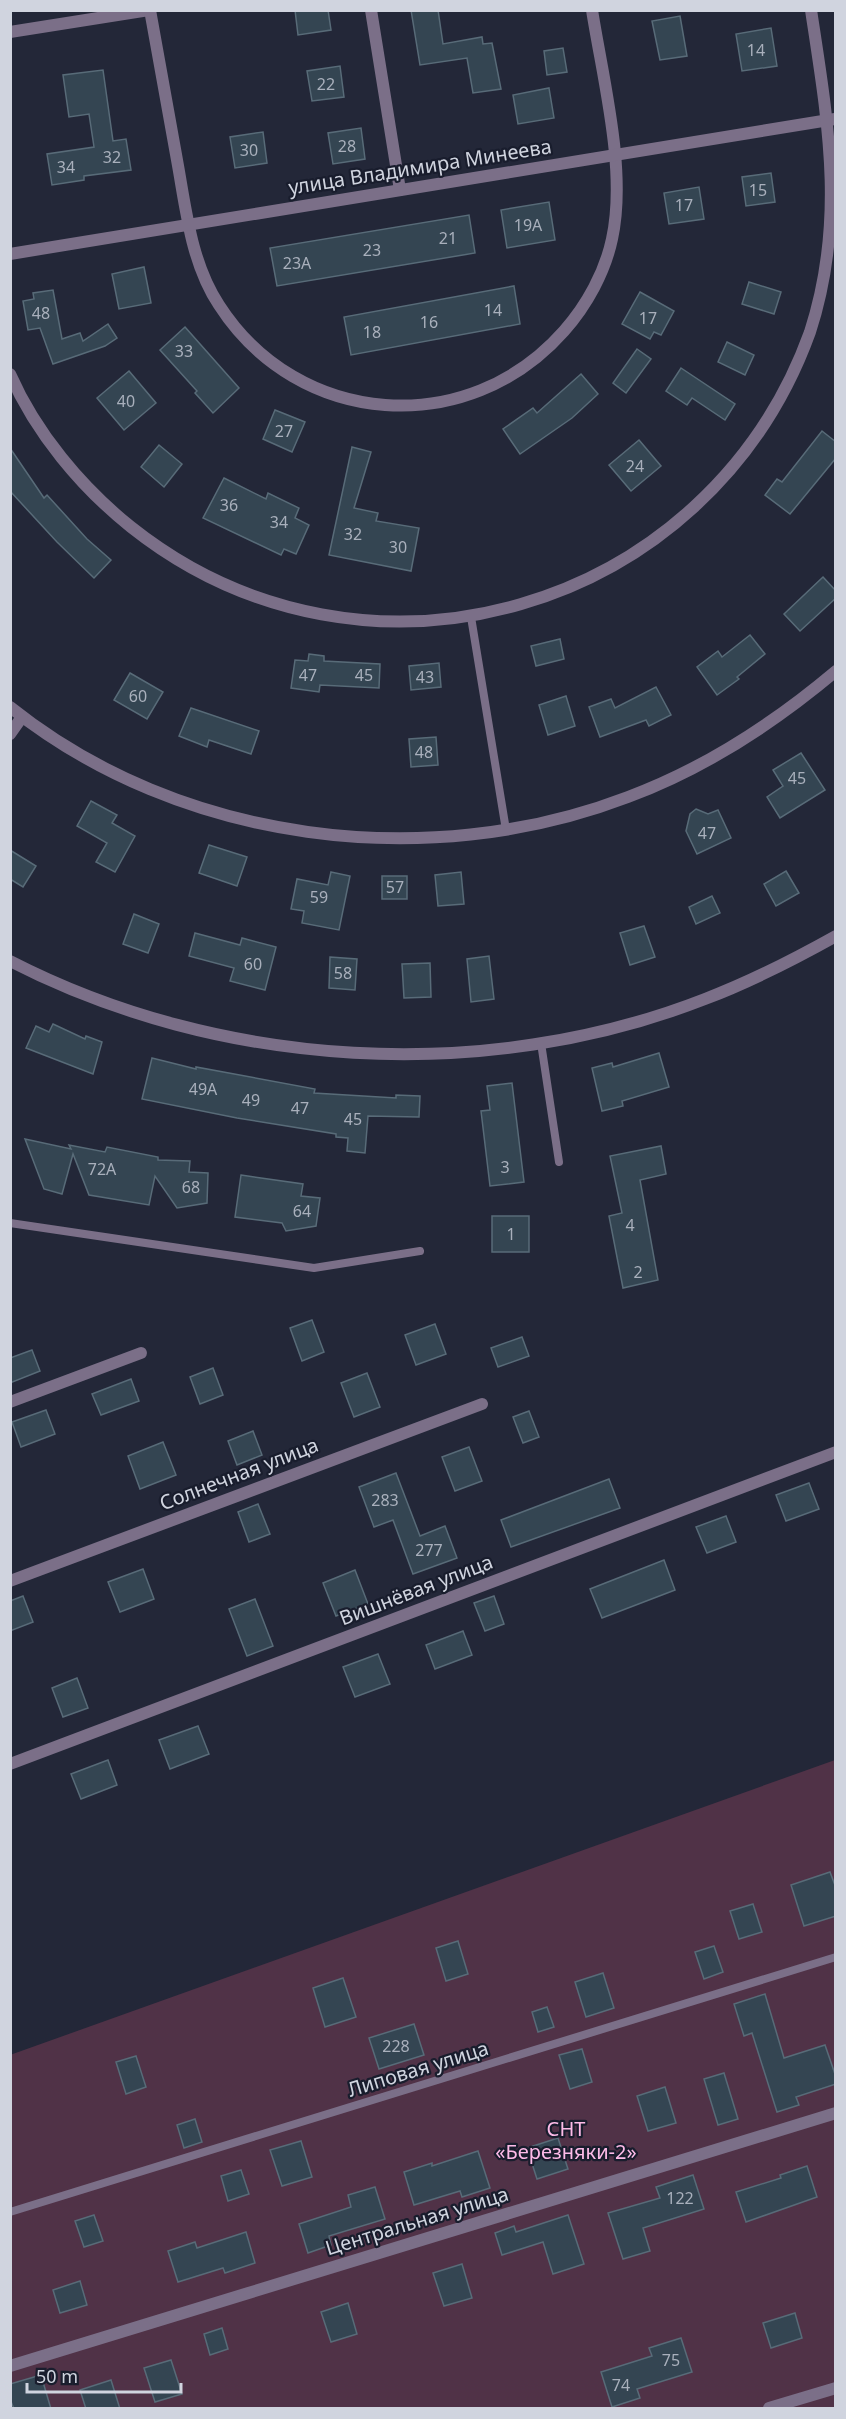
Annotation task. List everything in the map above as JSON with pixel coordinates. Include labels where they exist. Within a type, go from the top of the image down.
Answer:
[{"type":"street","points":[[10,32],[150,10],[188,225],[200,267],[218,304],[243,338],[275,366],[312,387],[352,401],[394,406],[436,404],[477,393],[515,374],[549,348],[577,317],[598,280],[612,240],[618,198],[615,155],[592,10]]},
{"type":"street","points":[[371,10],[400,190]]},
{"type":"street","points":[[10,374],[34,418],[58,453],[85,486],[116,515],[149,542],[184,564],[222,584],[262,600],[344,619],[429,622],[471,617],[512,608],[553,595],[592,578],[629,558],[664,534],[726,476],[752,443],[795,369],[822,289],[830,247],[834,205],[832,120],[811,10]]},
{"type":"street","name":"улица Владимира Минеева","points":[[10,254],[832,120]]},
{"type":"street","points":[[10,707],[76,752],[132,781],[191,804],[253,822],[315,833],[378,838],[442,837],[506,830],[568,817],[628,798],[687,772],[751,735],[795,705],[836,671]]},
{"type":"street","points":[[10,734],[22,717]]},
{"type":"street","points":[[10,961],[43,978],[121,1009],[203,1032],[286,1047],[371,1054],[455,1053],[541,1043],[623,1026],[704,1000],[782,966],[836,936]]},
{"type":"street","points":[[10,1402],[141,1353]]},
{"type":"street","name":"Солнечная улица","points":[[10,1581],[482,1404]]},
{"type":"street","name":"Вишнёвая улица","points":[[10,1764],[836,1452]]},
{"type":"street","name":"Центральная улица","points":[[10,2366],[836,2114]]},
{"type":"street","points":[[769,2409],[836,2388]]},
{"type":"lane","points":[[471,617],[506,830]]},
{"type":"lane","points":[[541,1043],[559,1162]]},
{"type":"lane","points":[[10,1223],[314,1268],[420,1251]]},
{"type":"lane","name":"Липовая улица","points":[[10,2212],[836,1957]]},
{"type":"green space","name":"СНТ «Березняки-2»","points":[[835,1760],[835,2408],[11,2408],[10,2055]]},
{"type":"building","points":[[295,10],[328,10],[331,30],[298,35]]},
{"type":"building","points":[[411,10],[438,10],[443,44],[482,37],[483,44],[492,43],[501,89],[473,93],[467,58],[420,65]]},
{"type":"building","points":[[680,16],[687,56],[660,60],[652,21]]},
{"type":"building","points":[[771,28],[777,66],[742,71],[736,34]]},
{"type":"building","points":[[563,48],[567,72],[547,75],[544,51]]},
{"type":"building","points":[[340,66],[344,97],[312,101],[307,71]]},
{"type":"building","points":[[103,70],[113,141],[126,139],[131,170],[84,176],[84,180],[52,185],[47,154],[94,147],[89,114],[69,117],[63,75]]},
{"type":"building","points":[[549,88],[554,118],[518,124],[513,95]]},
{"type":"building","points":[[361,128],[365,159],[333,164],[328,133]]},
{"type":"building","points":[[263,132],[267,163],[235,168],[230,137]]},
{"type":"building","points":[[771,173],[775,202],[746,206],[742,177]]},
{"type":"building","points":[[699,187],[704,219],[669,224],[664,193]]},
{"type":"building","points":[[549,202],[555,240],[507,248],[501,210]]},
{"type":"building","points":[[469,215],[475,253],[277,286],[270,248]]},
{"type":"building","points":[[144,267],[151,303],[119,309],[112,274]]},
{"type":"building","points":[[749,282],[781,292],[774,314],[742,304]]},
{"type":"building","points":[[514,286],[520,324],[351,355],[344,317]]},
{"type":"building","points":[[53,290],[62,339],[80,333],[83,341],[108,324],[117,338],[105,346],[53,364],[40,328],[28,330],[23,301],[34,299],[33,293]]},
{"type":"building","points":[[640,292],[674,311],[661,335],[654,332],[650,339],[622,324]]},
{"type":"building","points":[[185,327],[239,388],[213,413],[195,393],[197,391],[160,350]]},
{"type":"building","points":[[727,342],[754,355],[745,375],[718,362]]},
{"type":"building","points":[[637,349],[651,359],[626,393],[613,383]]},
{"type":"building","points":[[681,368],[735,404],[725,420],[692,398],[687,405],[666,391]]},
{"type":"building","points":[[129,371],[156,403],[124,430],[97,398]]},
{"type":"building","points":[[581,374],[598,394],[572,418],[520,454],[503,429],[533,408],[537,413]]},
{"type":"building","points":[[275,410],[305,422],[292,452],[263,439]]},
{"type":"building","points":[[822,431],[836,442],[836,458],[790,514],[765,495],[777,479],[782,482]]},
{"type":"building","points":[[639,440],[661,466],[631,491],[609,465]]},
{"type":"building","points":[[159,445],[182,464],[164,487],[141,467]]},
{"type":"building","points":[[352,447],[371,452],[354,508],[378,513],[376,521],[419,528],[411,571],[329,555]]},
{"type":"building","points":[[10,448],[44,498],[47,495],[87,539],[111,560],[94,578],[10,491]]},
{"type":"building","points":[[224,478],[266,499],[268,493],[299,508],[295,518],[309,525],[296,554],[284,549],[281,555],[203,518]]},
{"type":"building","points":[[823,577],[836,591],[836,598],[800,631],[784,614]]},
{"type":"building","points":[[750,635],[765,654],[737,677],[739,679],[717,695],[697,667],[718,651],[722,657]]},
{"type":"building","points":[[560,639],[564,659],[536,666],[531,646]]},
{"type":"building","points":[[309,654],[324,656],[324,661],[380,664],[379,688],[320,685],[319,692],[291,688],[295,660],[308,661]]},
{"type":"building","points":[[439,663],[441,687],[411,690],[409,666]]},
{"type":"building","points":[[130,673],[163,692],[147,719],[114,700]]},
{"type":"building","points":[[656,687],[671,715],[649,726],[646,720],[600,737],[589,707],[611,699],[615,708]]},
{"type":"building","points":[[566,696],[575,726],[548,735],[539,705]]},
{"type":"building","points":[[191,708],[259,731],[251,754],[209,740],[207,747],[179,736]]},
{"type":"building","points":[[436,737],[438,765],[411,767],[409,739]]},
{"type":"building","points":[[801,753],[825,790],[780,818],[767,797],[783,786],[773,770]]},
{"type":"building","points":[[91,801],[117,815],[112,823],[135,836],[115,872],[96,862],[107,843],[77,826]]},
{"type":"building","points":[[696,809],[708,814],[718,810],[731,838],[697,854],[686,831],[690,814]]},
{"type":"building","points":[[209,845],[247,857],[237,886],[199,873]]},
{"type":"building","points":[[10,850],[36,866],[23,887],[10,879]]},
{"type":"building","points":[[786,871],[799,893],[776,906],[764,884]]},
{"type":"building","points":[[331,872],[350,876],[339,930],[302,923],[304,911],[291,909],[297,879],[328,885]]},
{"type":"building","points":[[461,872],[464,904],[438,906],[435,875]]},
{"type":"building","points":[[382,876],[407,876],[407,899],[382,899]]},
{"type":"building","points":[[712,896],[720,913],[696,924],[689,907]]},
{"type":"building","points":[[134,914],[159,924],[148,953],[123,944]]},
{"type":"building","points":[[644,926],[655,957],[630,965],[620,933]]},
{"type":"building","points":[[195,933],[240,945],[242,938],[276,947],[265,990],[230,981],[234,968],[189,956]]},
{"type":"building","points":[[489,956],[494,999],[471,1002],[467,959]]},
{"type":"building","points":[[330,957],[357,959],[355,990],[329,988]]},
{"type":"building","points":[[430,963],[431,997],[404,998],[402,964]]},
{"type":"building","points":[[53,1024],[85,1039],[86,1036],[102,1042],[93,1074],[26,1048],[36,1026],[49,1032]]},
{"type":"building","points":[[659,1053],[669,1087],[622,1101],[623,1106],[602,1111],[592,1068],[612,1063],[613,1067]]},
{"type":"building","points":[[152,1058],[196,1069],[196,1067],[315,1089],[314,1093],[396,1098],[396,1095],[420,1096],[419,1117],[368,1116],[365,1153],[347,1151],[348,1138],[336,1137],[336,1134],[237,1118],[142,1099]]},
{"type":"building","points":[[512,1083],[524,1182],[490,1186],[481,1111],[490,1110],[487,1086]]},
{"type":"building","points":[[25,1139],[71,1149],[69,1145],[105,1152],[107,1147],[158,1157],[158,1160],[190,1161],[189,1172],[208,1173],[207,1203],[177,1208],[155,1176],[149,1205],[89,1195],[73,1154],[62,1194],[44,1189]]},
{"type":"building","points":[[661,1146],[666,1174],[640,1180],[658,1280],[623,1288],[609,1216],[622,1213],[610,1156]]},
{"type":"building","points":[[241,1175],[303,1184],[301,1196],[320,1198],[316,1226],[286,1231],[282,1223],[235,1217]]},
{"type":"building","points":[[492,1216],[529,1216],[529,1252],[492,1252]]},
{"type":"building","points":[[312,1320],[324,1352],[302,1361],[290,1328]]},
{"type":"building","points":[[435,1324],[446,1354],[416,1365],[405,1335]]},
{"type":"building","points":[[522,1337],[529,1356],[498,1367],[491,1348]]},
{"type":"building","points":[[32,1350],[40,1371],[10,1383],[10,1358]]},
{"type":"building","points":[[213,1368],[223,1395],[200,1404],[190,1377]]},
{"type":"building","points":[[367,1373],[380,1407],[354,1417],[341,1383]]},
{"type":"building","points":[[131,1379],[139,1401],[101,1415],[92,1394]]},
{"type":"building","points":[[46,1410],[55,1434],[21,1447],[12,1422]]},
{"type":"building","points":[[529,1411],[539,1437],[523,1443],[513,1417]]},
{"type":"building","points":[[253,1431],[262,1455],[237,1465],[228,1441]]},
{"type":"building","points":[[163,1442],[176,1475],[140,1489],[128,1456]]},
{"type":"building","points":[[469,1447],[482,1481],[455,1491],[442,1457]]},
{"type":"building","points":[[396,1473],[420,1536],[445,1526],[457,1558],[413,1574],[393,1520],[374,1527],[359,1487]]},
{"type":"building","points":[[609,1479],[620,1508],[511,1547],[501,1520]]},
{"type":"building","points":[[809,1483],[819,1509],[786,1521],[776,1495]]},
{"type":"building","points":[[258,1504],[270,1534],[249,1542],[238,1512]]},
{"type":"building","points":[[726,1516],[736,1542],[707,1553],[696,1527]]},
{"type":"building","points":[[664,1560],[675,1590],[602,1618],[590,1589]]},
{"type":"building","points":[[143,1569],[154,1599],[120,1612],[108,1582]]},
{"type":"building","points":[[355,1570],[368,1604],[336,1616],[323,1583]]},
{"type":"building","points":[[23,1596],[33,1622],[10,1631],[10,1601]]},
{"type":"building","points":[[494,1596],[504,1624],[485,1631],[474,1603]]},
{"type":"building","points":[[255,1599],[273,1646],[247,1656],[229,1609]]},
{"type":"building","points":[[463,1631],[472,1655],[435,1669],[426,1645]]},
{"type":"building","points":[[378,1654],[390,1684],[355,1697],[343,1667]]},
{"type":"building","points":[[77,1678],[88,1708],[63,1717],[52,1688]]},
{"type":"building","points":[[198,1726],[209,1754],[170,1769],[159,1740]]},
{"type":"building","points":[[108,1760],[117,1785],[81,1799],[71,1774]]},
{"type":"building","points":[[830,1872],[836,1888],[836,1916],[804,1926],[791,1885]]},
{"type":"building","points":[[753,1904],[762,1932],[739,1939],[730,1911]]},
{"type":"building","points":[[458,1941],[468,1974],[446,1981],[436,1948]]},
{"type":"building","points":[[714,1946],[723,1972],[704,1979],[695,1952]]},
{"type":"building","points":[[603,1973],[614,2008],[586,2017],[575,1982]]},
{"type":"building","points":[[343,1978],[356,2017],[325,2027],[313,1988]]},
{"type":"building","points":[[765,1994],[784,2058],[825,2045],[836,2077],[836,2084],[796,2097],[799,2105],[777,2112],[752,2033],[744,2036],[734,2004]]},
{"type":"building","points":[[547,2007],[554,2027],[538,2032],[532,2012]]},
{"type":"building","points":[[414,2024],[424,2055],[379,2069],[369,2038]]},
{"type":"building","points":[[582,2049],[592,2082],[570,2089],[559,2055]]},
{"type":"building","points":[[136,2056],[146,2087],[126,2094],[116,2062]]},
{"type":"building","points":[[724,2073],[738,2119],[718,2125],[704,2079]]},
{"type":"building","points":[[665,2087],[676,2123],[648,2131],[637,2096]]},
{"type":"building","points":[[195,2119],[202,2142],[184,2148],[177,2125]]},
{"type":"building","points":[[558,2138],[568,2169],[537,2179],[527,2148]]},
{"type":"building","points":[[301,2141],[312,2177],[282,2186],[270,2150]]},
{"type":"building","points":[[478,2151],[490,2188],[462,2197],[460,2191],[414,2205],[404,2172],[432,2163],[432,2166]]},
{"type":"building","points":[[807,2166],[817,2197],[746,2222],[736,2192],[781,2178],[780,2175]]},
{"type":"building","points":[[241,2170],[249,2194],[228,2201],[221,2176]]},
{"type":"building","points":[[693,2175],[704,2209],[643,2228],[650,2251],[623,2259],[608,2213],[660,2198],[656,2187]]},
{"type":"building","points":[[375,2187],[385,2219],[329,2236],[331,2245],[308,2253],[299,2224],[351,2207],[348,2195]]},
{"type":"building","points":[[94,2215],[103,2241],[84,2247],[75,2221]]},
{"type":"building","points":[[568,2215],[584,2264],[553,2274],[543,2242],[502,2255],[495,2233],[514,2226],[516,2232]]},
{"type":"building","points":[[246,2232],[255,2263],[225,2273],[223,2268],[178,2282],[168,2251],[195,2242],[197,2248]]},
{"type":"building","points":[[462,2264],[472,2298],[444,2306],[433,2273]]},
{"type":"building","points":[[80,2281],[87,2305],[60,2313],[53,2290]]},
{"type":"building","points":[[348,2303],[357,2334],[331,2342],[321,2312]]},
{"type":"building","points":[[795,2313],[802,2338],[771,2348],[763,2323]]},
{"type":"building","points":[[222,2328],[228,2349],[210,2355],[204,2334]]},
{"type":"building","points":[[681,2338],[692,2372],[637,2389],[640,2398],[612,2407],[601,2372],[652,2356],[649,2348]]},
{"type":"building","points":[[171,2360],[182,2394],[155,2402],[144,2368]]},
{"type":"building","points":[[41,2375],[51,2409],[14,2409],[10,2399],[10,2384]]},
{"type":"building","points":[[111,2380],[120,2409],[86,2409],[80,2390]]}]
